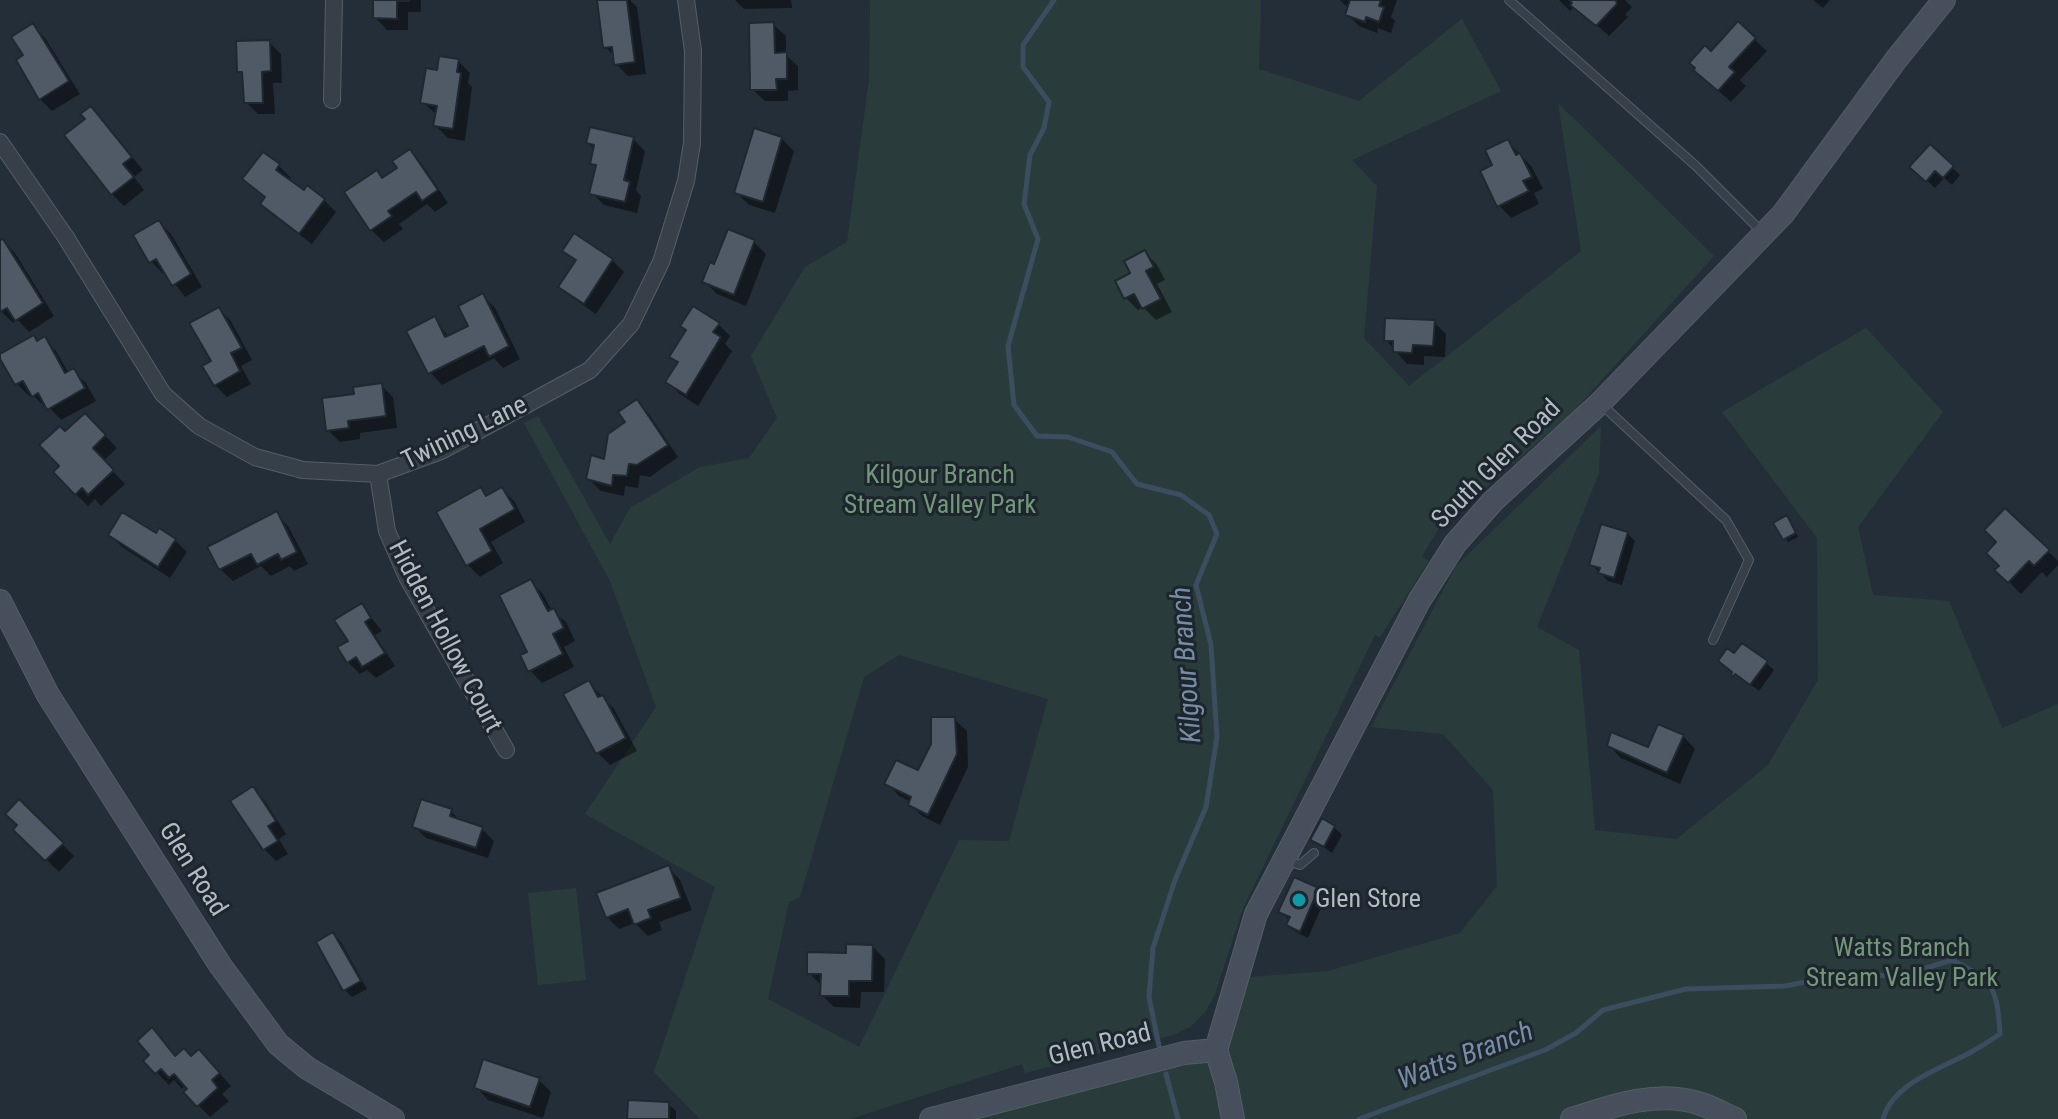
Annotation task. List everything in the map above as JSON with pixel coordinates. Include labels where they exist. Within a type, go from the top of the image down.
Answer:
[{"type":"main road","name":"South Glen Road","points":[[1216,1050],[1256,914],[1419,601],[1455,544],[1493,501],[1600,403],[1798,196],[1895,61],[1944,0]]},
{"type":"main road","name":"Glen Road","points":[[0,601],[48,695],[220,965],[278,1044],[307,1068],[393,1119]]},
{"type":"main road","name":"Glen Road","points":[[931,1119],[1184,1053],[1216,1050]]},
{"type":"main road","points":[[1216,1050],[1233,1119]]},
{"type":"main road","points":[[1572,1119],[1654,1098],[1698,1102],[1735,1119]]},
{"type":"street","points":[[332,100],[334,0]]},
{"type":"street","name":"Twining Lane","points":[[0,142],[65,236],[163,394],[199,426],[267,461],[303,470],[378,474],[441,451],[590,370],[631,324],[661,262],[686,181],[692,143],[693,51],[686,0]]},
{"type":"street","name":"Hidden Hollow Court","points":[[378,474],[387,531],[407,577],[506,750]]},
{"type":"lane","points":[[1509,0],[1696,166],[1764,233]]},
{"type":"lane","points":[[1600,403],[1726,520],[1749,560],[1713,640]]},
{"type":"lane","points":[[1284,860],[1300,865],[1314,853]]},
{"type":"green space","name":"Kilgour Branch Stream Valley Park","points":[[870,0],[1261,0],[1259,69],[1359,101],[1462,19],[1501,91],[1352,160],[1377,186],[1364,338],[1409,386],[1581,251],[1558,103],[1714,256],[1572,413],[1439,528],[1422,556],[1429,561],[1380,637],[1375,635],[1243,908],[1215,994],[1206,1011],[1190,1027],[1173,1035],[1025,1073],[1022,1064],[850,1119],[700,1119],[654,1072],[715,887],[585,814],[656,707],[610,581],[524,423],[538,416],[610,544],[630,508],[700,467],[749,458],[777,418],[751,356],[805,267],[847,242],[869,80]],"holes":[[[899,655],[1048,699],[1009,841],[959,840],[859,1047],[768,999],[789,902],[800,897],[864,677]]]},
{"type":"green space","name":"Watts Branch Stream Valley Park","points":[[1866,328],[1943,412],[1858,527],[1873,595],[1949,601],[2002,728],[2058,704],[2058,1119],[931,1119],[1215,1050],[1237,978],[1328,971],[1460,933],[1497,886],[1493,790],[1443,734],[1371,727],[1456,566],[1601,426],[1599,473],[1537,627],[1579,650],[1595,830],[1677,839],[1768,765],[1818,680],[1817,538],[1722,412]]},
{"type":"green space","points":[[576,888],[586,980],[538,985],[528,893]]},
{"type":"building","points":[[373,0],[409,1],[397,1],[397,19],[373,18]]},
{"type":"building","points":[[597,0],[627,0],[635,62],[614,65],[612,47],[603,48]]},
{"type":"building","points":[[1350,0],[1381,0],[1379,6],[1384,7],[1379,22],[1366,17],[1365,22],[1345,15]]},
{"type":"building","points":[[1569,0],[1616,0],[1617,4],[1596,26],[1570,5]]},
{"type":"building","points":[[1738,21],[1756,38],[1729,67],[1735,72],[1718,91],[1689,63],[1705,45],[1711,51]]},
{"type":"building","points":[[774,22],[775,53],[787,52],[787,79],[776,79],[777,90],[750,90],[749,23]]},
{"type":"building","points":[[33,23],[69,81],[39,100],[16,60],[23,55],[11,37]]},
{"type":"building","points":[[270,40],[271,71],[262,72],[263,103],[244,103],[242,72],[237,72],[236,41]]},
{"type":"building","points":[[439,56],[459,59],[457,72],[461,73],[453,129],[433,126],[437,106],[420,103],[426,68],[437,70]]},
{"type":"building","points":[[91,106],[132,157],[123,164],[134,177],[111,195],[64,135],[85,119],[80,114]]},
{"type":"building","points":[[590,127],[634,137],[624,180],[630,182],[625,202],[589,194],[596,165],[590,164],[594,145],[586,143]]},
{"type":"building","points":[[754,128],[782,137],[763,202],[734,193]]},
{"type":"building","points":[[1508,139],[1516,155],[1520,153],[1532,177],[1523,181],[1529,191],[1497,207],[1480,171],[1492,165],[1485,150]]},
{"type":"building","points":[[1930,144],[1954,166],[1943,178],[1935,171],[1926,182],[1909,167]]},
{"type":"building","points":[[410,149],[438,190],[422,201],[416,192],[388,211],[392,216],[370,231],[344,192],[377,170],[382,178],[397,168],[392,161]]},
{"type":"building","points":[[263,152],[280,164],[276,170],[304,190],[307,185],[325,199],[299,234],[260,204],[265,197],[242,179]]},
{"type":"building","points":[[159,220],[191,274],[172,286],[156,259],[149,263],[133,235]]},
{"type":"building","points":[[728,229],[755,240],[734,295],[702,282],[710,262],[714,264]]},
{"type":"building","points":[[574,233],[613,259],[584,304],[558,287],[576,260],[562,251]]},
{"type":"building","points":[[3,239],[43,303],[15,321],[7,308],[0,312],[0,240]]},
{"type":"building","points":[[1145,250],[1154,267],[1146,271],[1161,299],[1142,309],[1134,294],[1124,299],[1115,281],[1130,273],[1124,261]]},
{"type":"building","points":[[483,293],[509,346],[489,357],[484,346],[428,374],[406,331],[435,316],[445,337],[468,326],[458,306]]},
{"type":"building","points":[[693,306],[720,323],[713,332],[721,337],[686,395],[665,382],[678,362],[669,357],[686,330],[680,326]]},
{"type":"building","points":[[219,307],[242,348],[231,353],[240,371],[214,386],[202,366],[211,361],[189,323]]},
{"type":"building","points":[[1385,318],[1435,320],[1433,346],[1413,345],[1412,353],[1393,352],[1393,341],[1384,341]]},
{"type":"building","points":[[34,335],[37,341],[45,336],[65,373],[74,368],[85,388],[47,410],[38,393],[32,397],[23,381],[15,385],[0,359],[0,354]]},
{"type":"building","points":[[382,383],[386,416],[348,421],[349,428],[326,431],[322,398],[354,394],[353,387]]},
{"type":"building","points":[[637,399],[668,445],[637,465],[629,464],[627,476],[613,475],[612,486],[586,479],[591,455],[604,459],[608,434],[625,422],[618,412]]},
{"type":"building","points":[[85,413],[106,435],[93,448],[114,470],[88,495],[82,488],[75,495],[53,472],[59,466],[39,445],[60,426],[65,431]]},
{"type":"building","points":[[481,487],[486,496],[502,487],[515,509],[480,529],[492,551],[466,566],[436,512]]},
{"type":"building","points":[[2005,508],[2050,550],[2034,566],[2029,561],[2008,583],[1994,570],[1999,566],[1986,553],[1996,542],[1984,530]]},
{"type":"building","points":[[277,511],[297,552],[281,560],[278,554],[257,565],[251,554],[219,570],[207,547]]},
{"type":"building","points":[[122,512],[156,533],[159,528],[176,539],[158,567],[108,535]]},
{"type":"building","points":[[1787,515],[1796,533],[1783,540],[1773,523]]},
{"type":"building","points":[[1601,524],[1628,532],[1614,578],[1598,573],[1600,568],[1589,565]]},
{"type":"building","points":[[531,579],[548,611],[554,608],[564,628],[553,634],[563,654],[528,672],[520,655],[527,652],[499,595]]},
{"type":"building","points":[[362,603],[371,618],[365,622],[385,653],[362,667],[356,657],[347,663],[337,647],[348,641],[334,620]]},
{"type":"building","points":[[1742,643],[1768,661],[1750,685],[1735,674],[1733,677],[1732,672],[1718,661],[1727,648],[1734,653]]},
{"type":"building","points":[[589,680],[598,697],[603,695],[626,738],[596,754],[563,694]]},
{"type":"building","points":[[931,717],[955,717],[957,754],[928,815],[908,805],[911,797],[884,784],[896,760],[918,770],[931,744]]},
{"type":"building","points":[[1658,724],[1684,735],[1667,773],[1607,746],[1611,732],[1648,747]]},
{"type":"building","points":[[253,786],[276,821],[268,826],[278,841],[263,850],[230,801]]},
{"type":"building","points":[[19,799],[64,843],[45,861],[13,830],[17,825],[5,814]]},
{"type":"building","points":[[421,799],[452,809],[450,816],[483,827],[476,848],[412,827]]},
{"type":"building","points":[[1322,818],[1335,826],[1324,847],[1310,840]]},
{"type":"building","points":[[669,865],[681,898],[648,910],[651,918],[634,925],[628,909],[606,918],[596,893]]},
{"type":"building","name":"Glen Store","points":[[1294,877],[1319,888],[1300,932],[1286,925],[1290,917],[1278,912]]},
{"type":"building","points":[[333,932],[361,981],[343,991],[316,942]]},
{"type":"building","points":[[846,944],[873,945],[872,981],[849,981],[849,996],[820,996],[821,974],[807,974],[807,952],[846,953]]},
{"type":"building","points":[[152,1027],[175,1056],[184,1048],[191,1056],[199,1049],[220,1073],[212,1080],[218,1088],[197,1107],[183,1092],[187,1089],[174,1074],[169,1078],[161,1069],[155,1074],[143,1061],[149,1055],[137,1041]]},
{"type":"building","points":[[483,1059],[540,1078],[530,1107],[474,1088]]},
{"type":"building","points":[[628,1100],[669,1102],[669,1119],[627,1119]]},
{"type":"waterway","name":"Kilgour Branch","points":[[1054,0],[1023,45],[1023,67],[1049,102],[1044,128],[1030,155],[1024,204],[1038,239],[1008,346],[1014,405],[1037,436],[1068,437],[1112,452],[1137,484],[1181,495],[1209,515],[1217,534],[1196,585],[1211,645],[1217,737],[1206,807],[1175,880],[1153,948],[1149,997],[1159,1046]]},
{"type":"waterway","name":"Watts Branch","points":[[1359,1119],[1545,1050],[1576,1033],[1603,1010],[1686,989],[1785,986],[1844,974],[1900,976],[1952,960],[1977,974],[1991,987],[1995,995],[2000,1034],[1908,1086],[1897,1095],[1883,1119]]},
{"type":"waterway","name":"Kilgour Branch","points":[[1166,1074],[1178,1119]]},
{"type":"place","name":"Glen Store","points":[[1299,900]]}]
